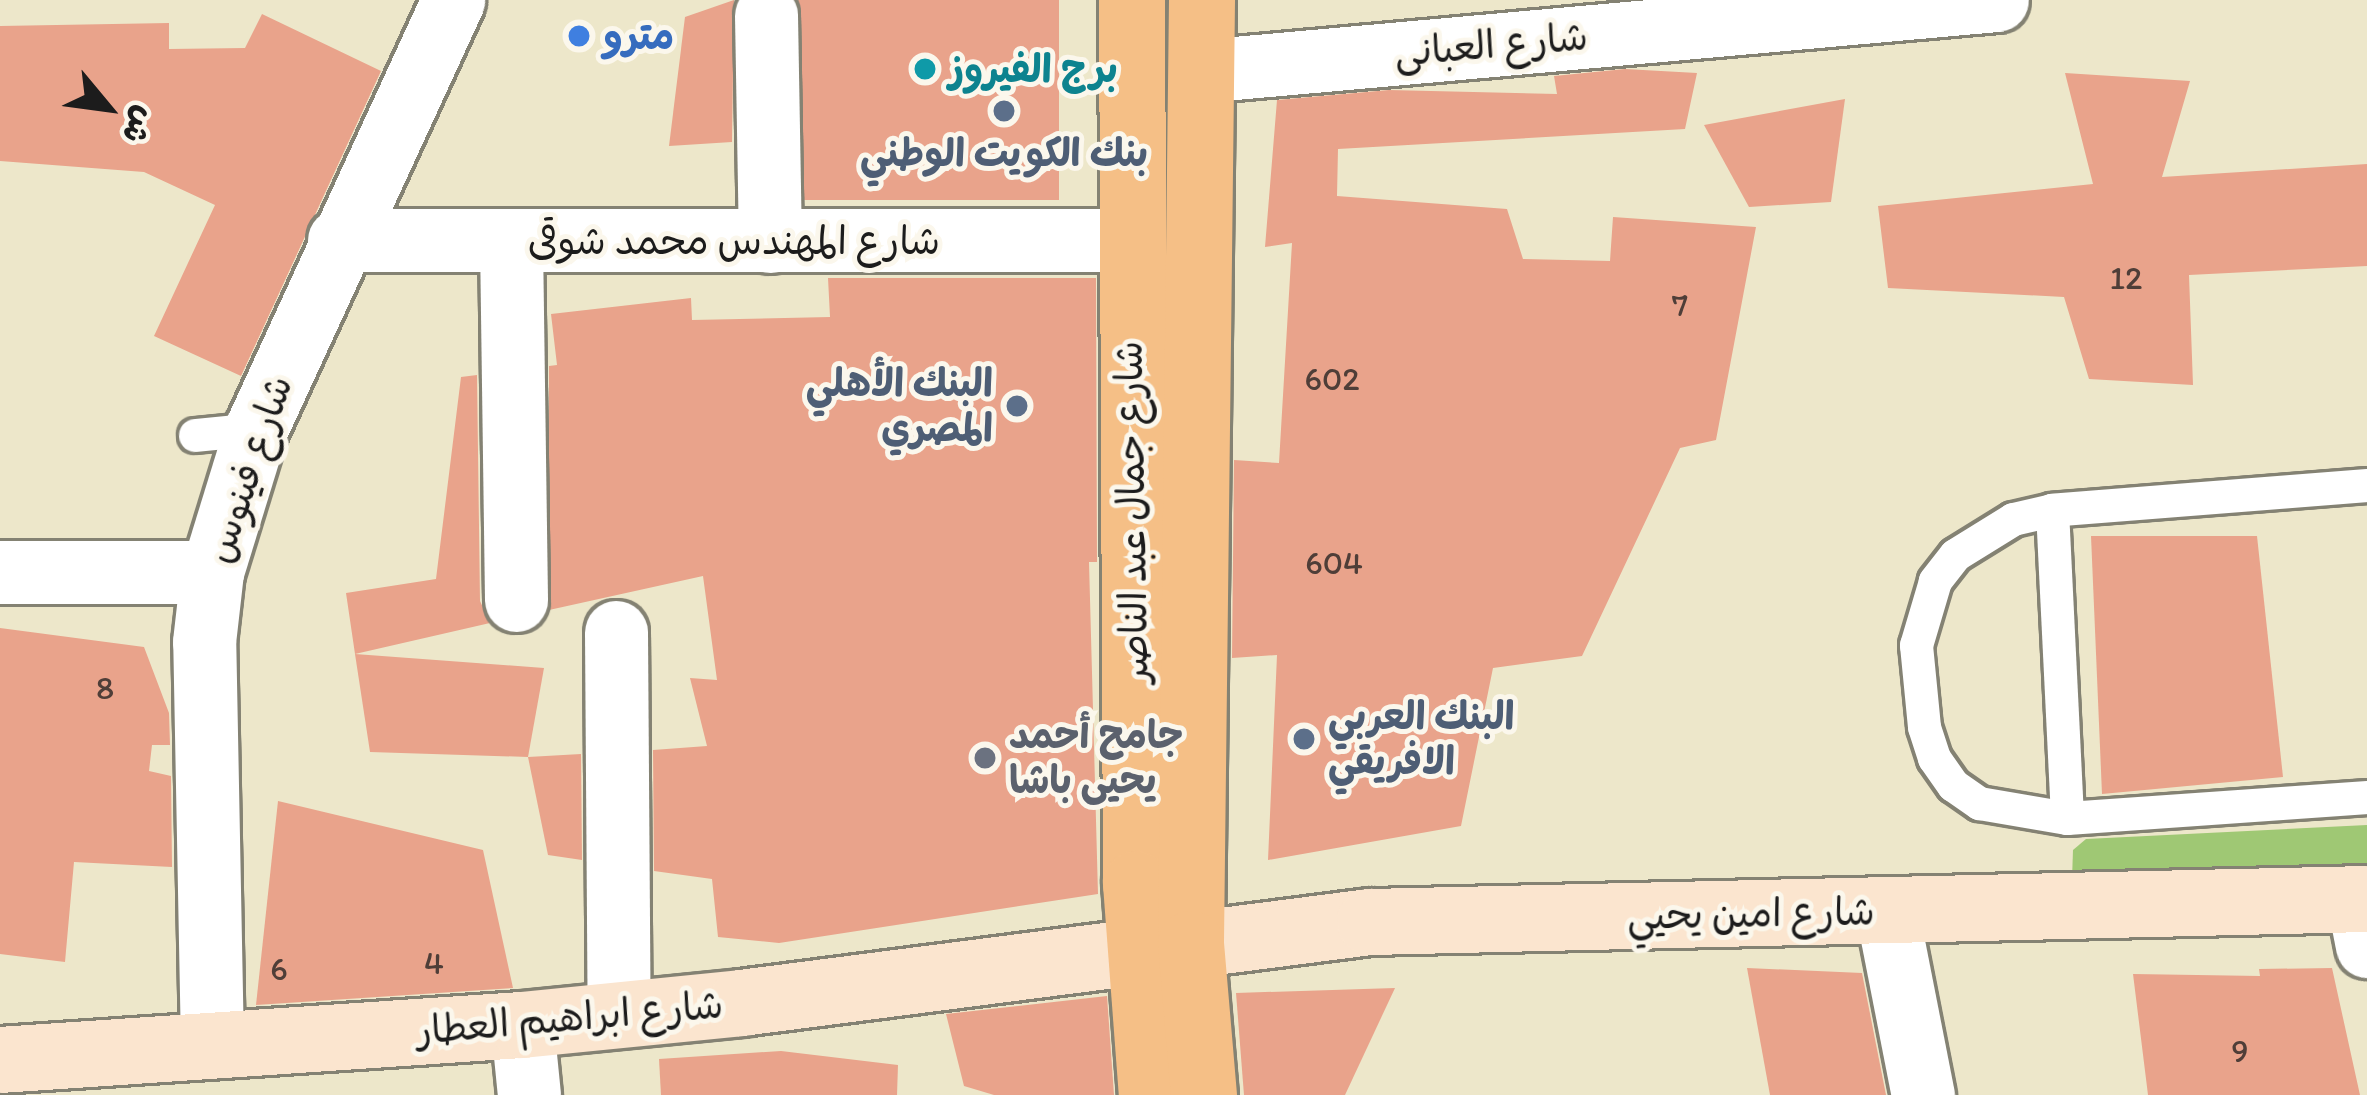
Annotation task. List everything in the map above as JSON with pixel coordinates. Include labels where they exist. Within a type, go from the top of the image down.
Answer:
[{"type":"main road","name":"شارع جمال عبد الناصر","points":[[1132,0],[1129,240],[1164,949],[1204,1095]]},
{"type":"main road","name":"شارع جمال عبد الناصر","points":[[1153,1095],[1164,949],[1202,0]]},
{"type":"street","name":"شارع فينوس","points":[[212,1046],[204,642],[212,572],[256,429],[453,0]]},
{"type":"street","name":"شارع العبانى","points":[[1201,71],[1997,0]]},
{"type":"street","points":[[766,15],[770,241]]},
{"type":"street","name":"شارع المهندس محمد شوقى","points":[[339,240],[1129,240]]},
{"type":"street","points":[[511,241],[517,600]]},
{"type":"street","points":[[0,572],[212,572]]},
{"type":"street","points":[[616,632],[619,1014]]},
{"type":"street","points":[[1887,912],[1922,1095]]},
{"type":"street","name":"شارع امين يحيي","points":[[1164,949],[1394,921],[1887,912],[2364,915]]},
{"type":"street","name":"شارع ابراهيم العطار","points":[[0,1060],[522,1025],[1164,949]]},
{"type":"street","points":[[522,1025],[529,1095]]},
{"type":"lane","points":[[195,435],[256,429]]},
{"type":"lane","points":[[2367,485],[2052,510],[2013,518],[1955,555],[1935,580],[1916,645],[1924,728],[1934,758],[1953,785],[1979,803],[2068,818],[2367,797]]},
{"type":"lane","points":[[2052,510],[2068,818]]},
{"type":"green space","points":[[2367,825],[2367,872],[2072,879],[2073,850],[2086,839]]},
{"type":"building","points":[[734,0],[732,142],[669,146],[685,17]]},
{"type":"building","name":"برج الفيروز","points":[[798,0],[1059,0],[1059,200],[798,200]]},
{"type":"building","points":[[262,14],[381,71],[241,376],[154,336],[215,205],[144,172],[0,161],[0,26],[169,23],[169,49],[245,48]]},
{"type":"building","points":[[1625,69],[1697,73],[1685,129],[1338,149],[1337,196],[1507,209],[1523,259],[1610,261],[1613,217],[1756,227],[1716,440],[1680,448],[1582,656],[1493,668],[1461,826],[1268,860],[1277,655],[1232,658],[1234,460],[1279,463],[1292,243],[1265,247],[1277,100],[1389,90],[1557,94],[1554,76]]},
{"type":"building","points":[[2065,73],[2190,81],[2162,177],[2367,164],[2367,266],[2189,275],[2193,385],[2089,379],[2064,297],[1888,288],[1878,206],[2093,184]]},
{"type":"building","points":[[1845,99],[1831,202],[1749,207],[1704,125]]},
{"type":"building","points":[[828,278],[1096,278],[1097,562],[1089,562],[1098,894],[779,943],[718,937],[712,879],[654,871],[653,750],[707,746],[690,678],[717,680],[703,576],[549,610],[549,366],[557,365],[551,314],[691,298],[692,320],[830,317]]},
{"type":"building","points":[[477,375],[480,601],[490,623],[355,654],[346,593],[436,579],[461,377]]},
{"type":"building","points":[[2091,536],[2257,536],[2283,777],[2102,794]]},
{"type":"building","points":[[0,628],[144,647],[169,713],[170,745],[152,745],[149,771],[171,776],[172,867],[74,862],[65,962],[0,954]]},
{"type":"building","points":[[355,654],[544,668],[528,757],[370,752]]},
{"type":"building","points":[[581,754],[582,860],[548,855],[528,757]]},
{"type":"building","points":[[278,801],[483,850],[513,988],[256,1005]]},
{"type":"building","points":[[1747,968],[1862,973],[1886,1095],[1770,1095]]},
{"type":"building","points":[[2332,968],[2360,1095],[2148,1095],[2133,974],[2260,976],[2259,969]]},
{"type":"building","points":[[1395,988],[1345,1095],[1244,1095],[1236,993]]},
{"type":"building","points":[[1107,996],[1114,1095],[994,1095],[964,1086],[946,1014]]},
{"type":"building","points":[[781,1051],[898,1065],[897,1095],[661,1095],[659,1059]]},
{"type":"place","name":"مترو","points":[[579,36]]},
{"type":"place","name":"برج الفيروز","points":[[925,69]]},
{"type":"place","name":"بنك الكويت الوطني","points":[[1004,111]]},
{"type":"place","name":"البنك الأهلي المصري","points":[[1017,406]]},
{"type":"place","name":"البنك العربي الافريقي","points":[[1304,739]]},
{"type":"place","name":"جامح أحمد يحيى باشا","points":[[985,758]]}]
